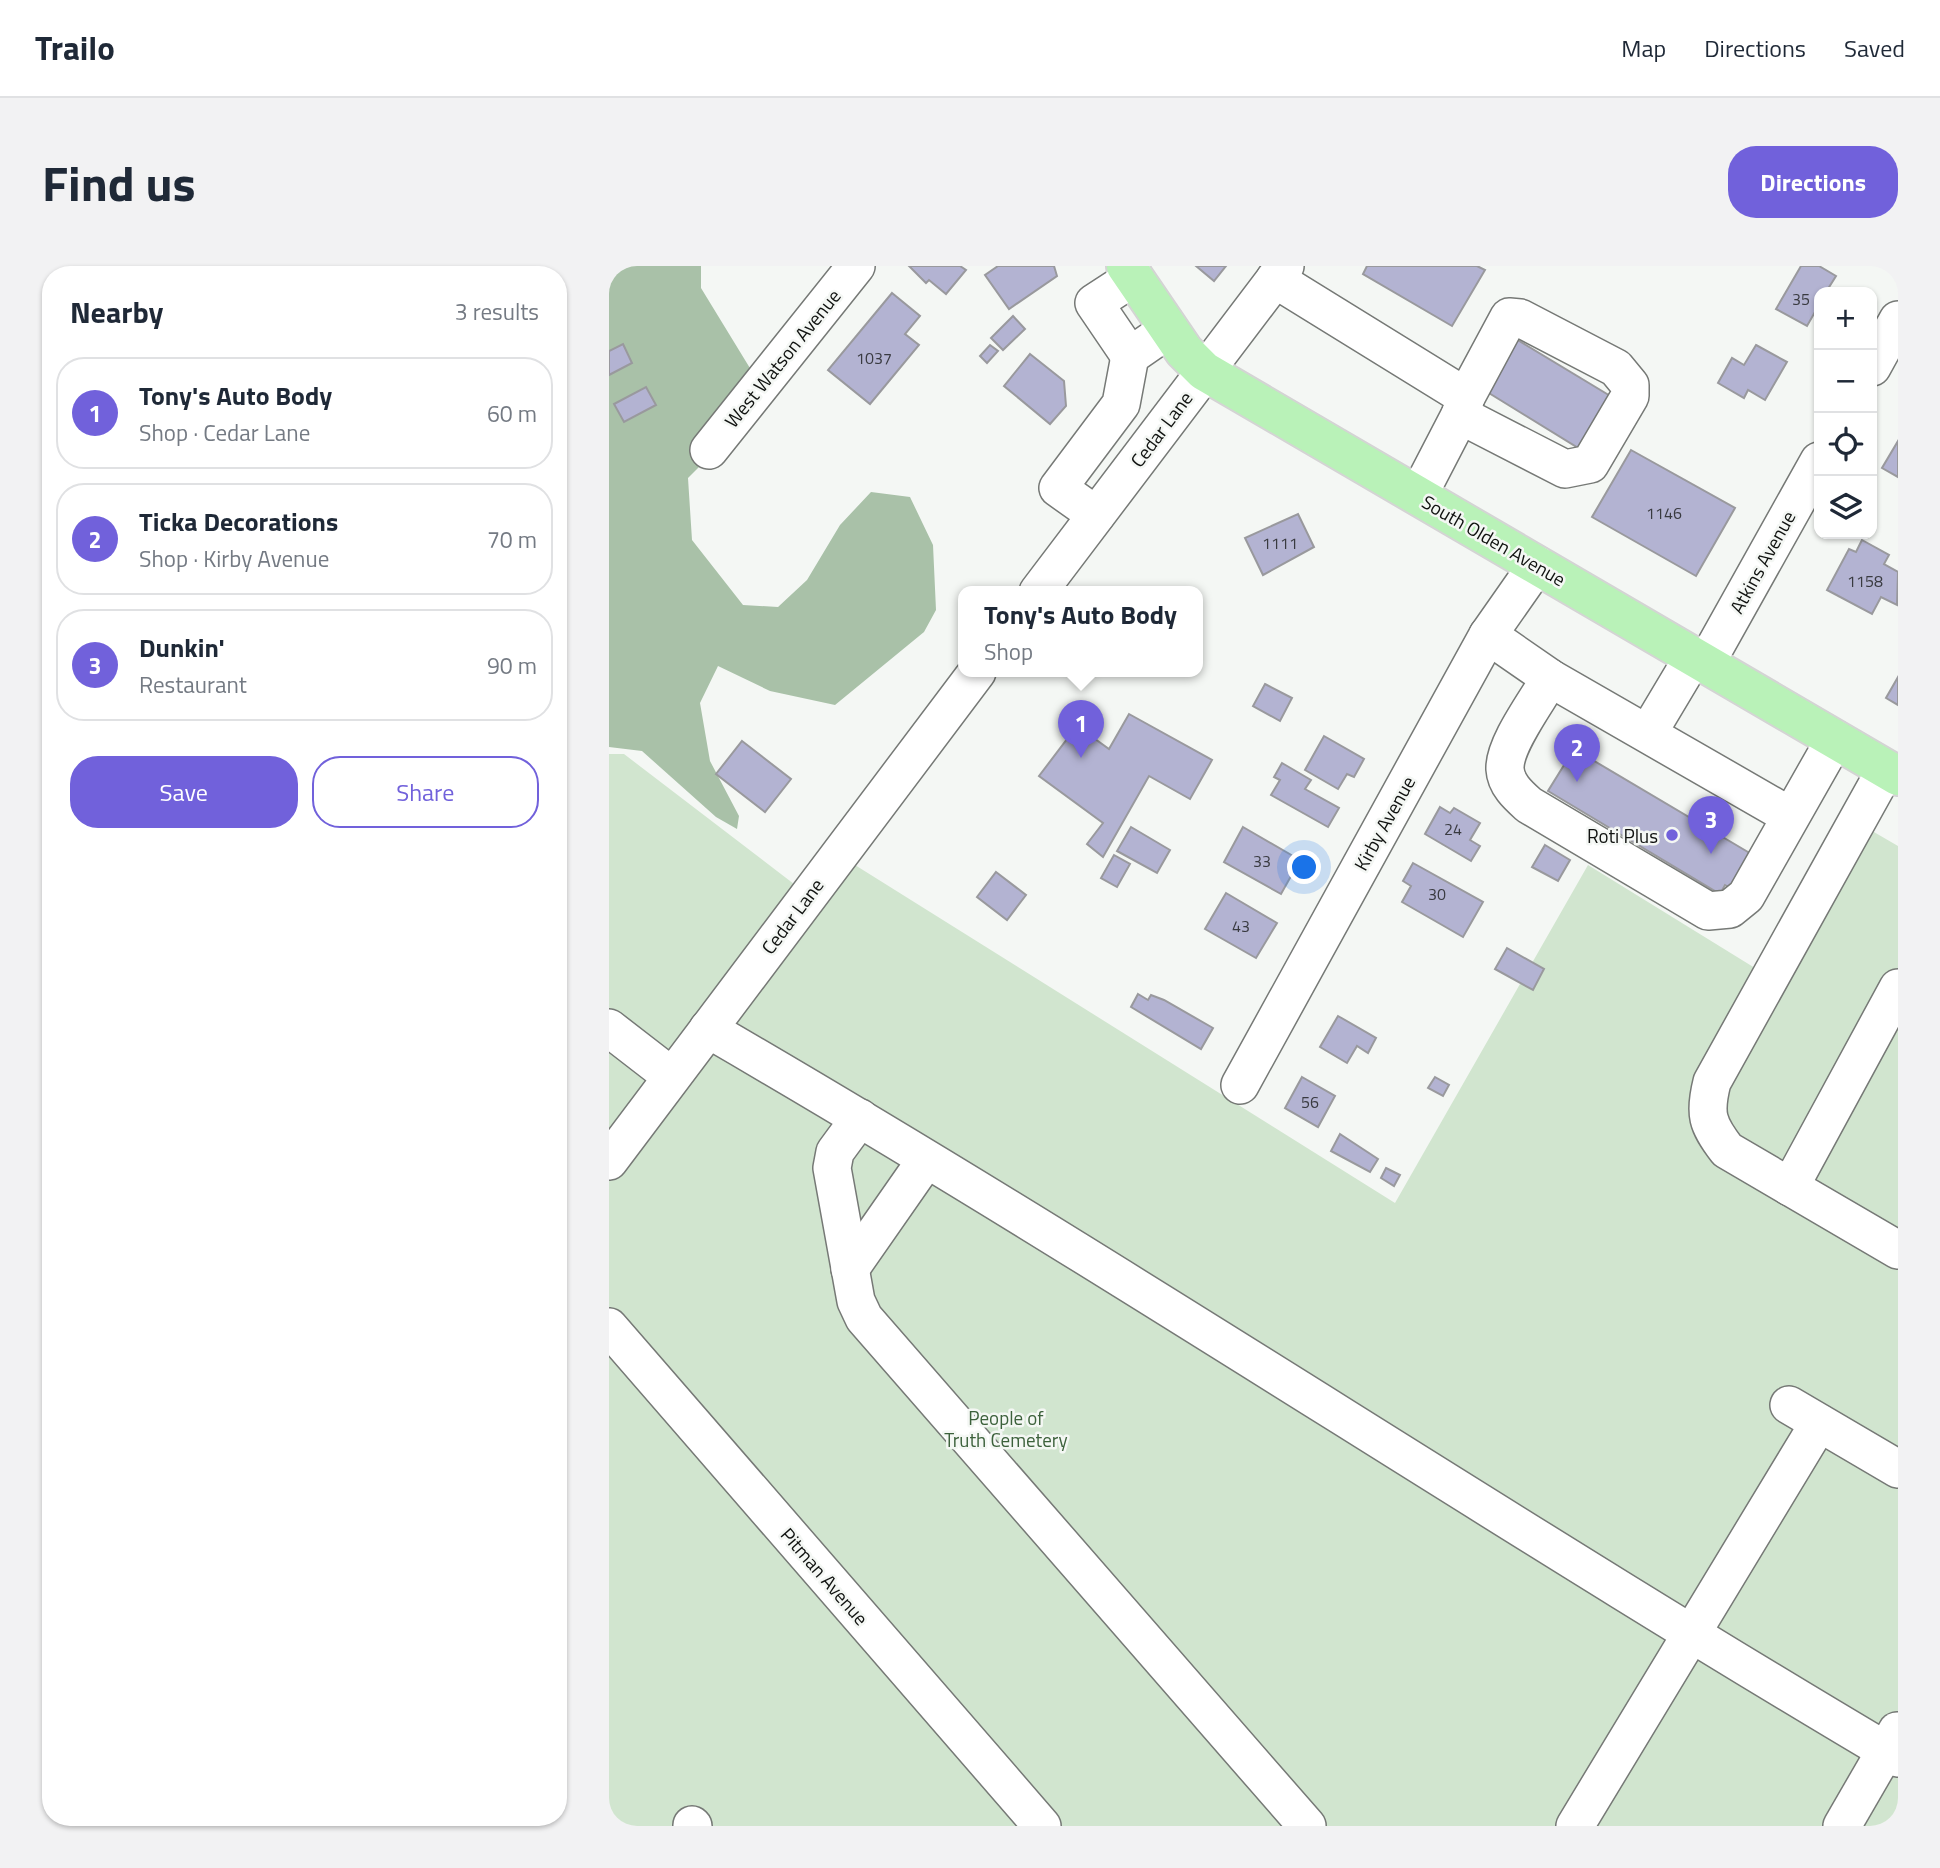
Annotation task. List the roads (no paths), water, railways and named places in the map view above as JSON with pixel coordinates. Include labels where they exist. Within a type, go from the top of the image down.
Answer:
[{"type":"main road","name":"South Olden Avenue","points":[[1130,272],[1184,351],[1204,371],[1892,772]]},
{"type":"street","name":"West Watson Avenue","points":[[709,450],[856,266]]},
{"type":"street","points":[[1130,272],[1094,303],[1130,356]]},
{"type":"street","points":[[1280,272],[1463,406],[1565,469],[1590,464],[1630,396],[1630,385],[1616,368],[1520,318],[1509,317],[1463,406],[1418,496]]},
{"type":"street","name":"Cedar Lane","points":[[1043,586],[1280,272]]},
{"type":"street","points":[[1877,358],[1898,320]]},
{"type":"street","points":[[1096,515],[1058,488],[1121,404],[1130,356],[1169,329]]},
{"type":"street","points":[[1121,404],[1159,432]]},
{"type":"street","name":"Atkins Avenue","points":[[1648,733],[1700,660],[1814,469]]},
{"type":"street","name":"Kirby Avenue","points":[[1240,1085],[1487,635],[1537,565]]},
{"type":"street","points":[[1487,635],[1550,678],[1790,817]]},
{"type":"street","name":"Cedar Lane","points":[[609,1161],[973,677]]},
{"type":"street","points":[[1550,678],[1511,746],[1505,769],[1512,789],[1529,806],[1708,911],[1730,909],[1746,896],[1835,739]]},
{"type":"street","points":[[1892,772],[1712,1082],[1706,1108],[1712,1131],[1727,1150],[1898,1251]]},
{"type":"street","points":[[1790,1187],[1898,988]]},
{"type":"street","points":[[609,1028],[671,1076]]},
{"type":"street","points":[[708,1028],[860,1118],[1691,1636],[1894,1746],[1842,1826]]},
{"type":"street","points":[[860,1118],[835,1152],[832,1168],[856,1301],[865,1318],[1307,1826]]},
{"type":"street","points":[[850,1269],[926,1160]]},
{"type":"street","name":"Pitman Avenue","points":[[609,1327],[1042,1826]]},
{"type":"street","points":[[1575,1826],[1691,1636],[1804,1414],[1898,1469]]},
{"type":"place","name":"Tony's Auto Body","points":[[1081,758]]},
{"type":"place","name":"Ticka Decorations","points":[[1577,782]]},
{"type":"place","name":"Roti Plus","points":[[1672,835]]},
{"type":"place","name":"Dunkin'","points":[[1711,854]]},
{"type":"park label","name":"People of Truth Cemetery","points":[[1006,1428]]}]
